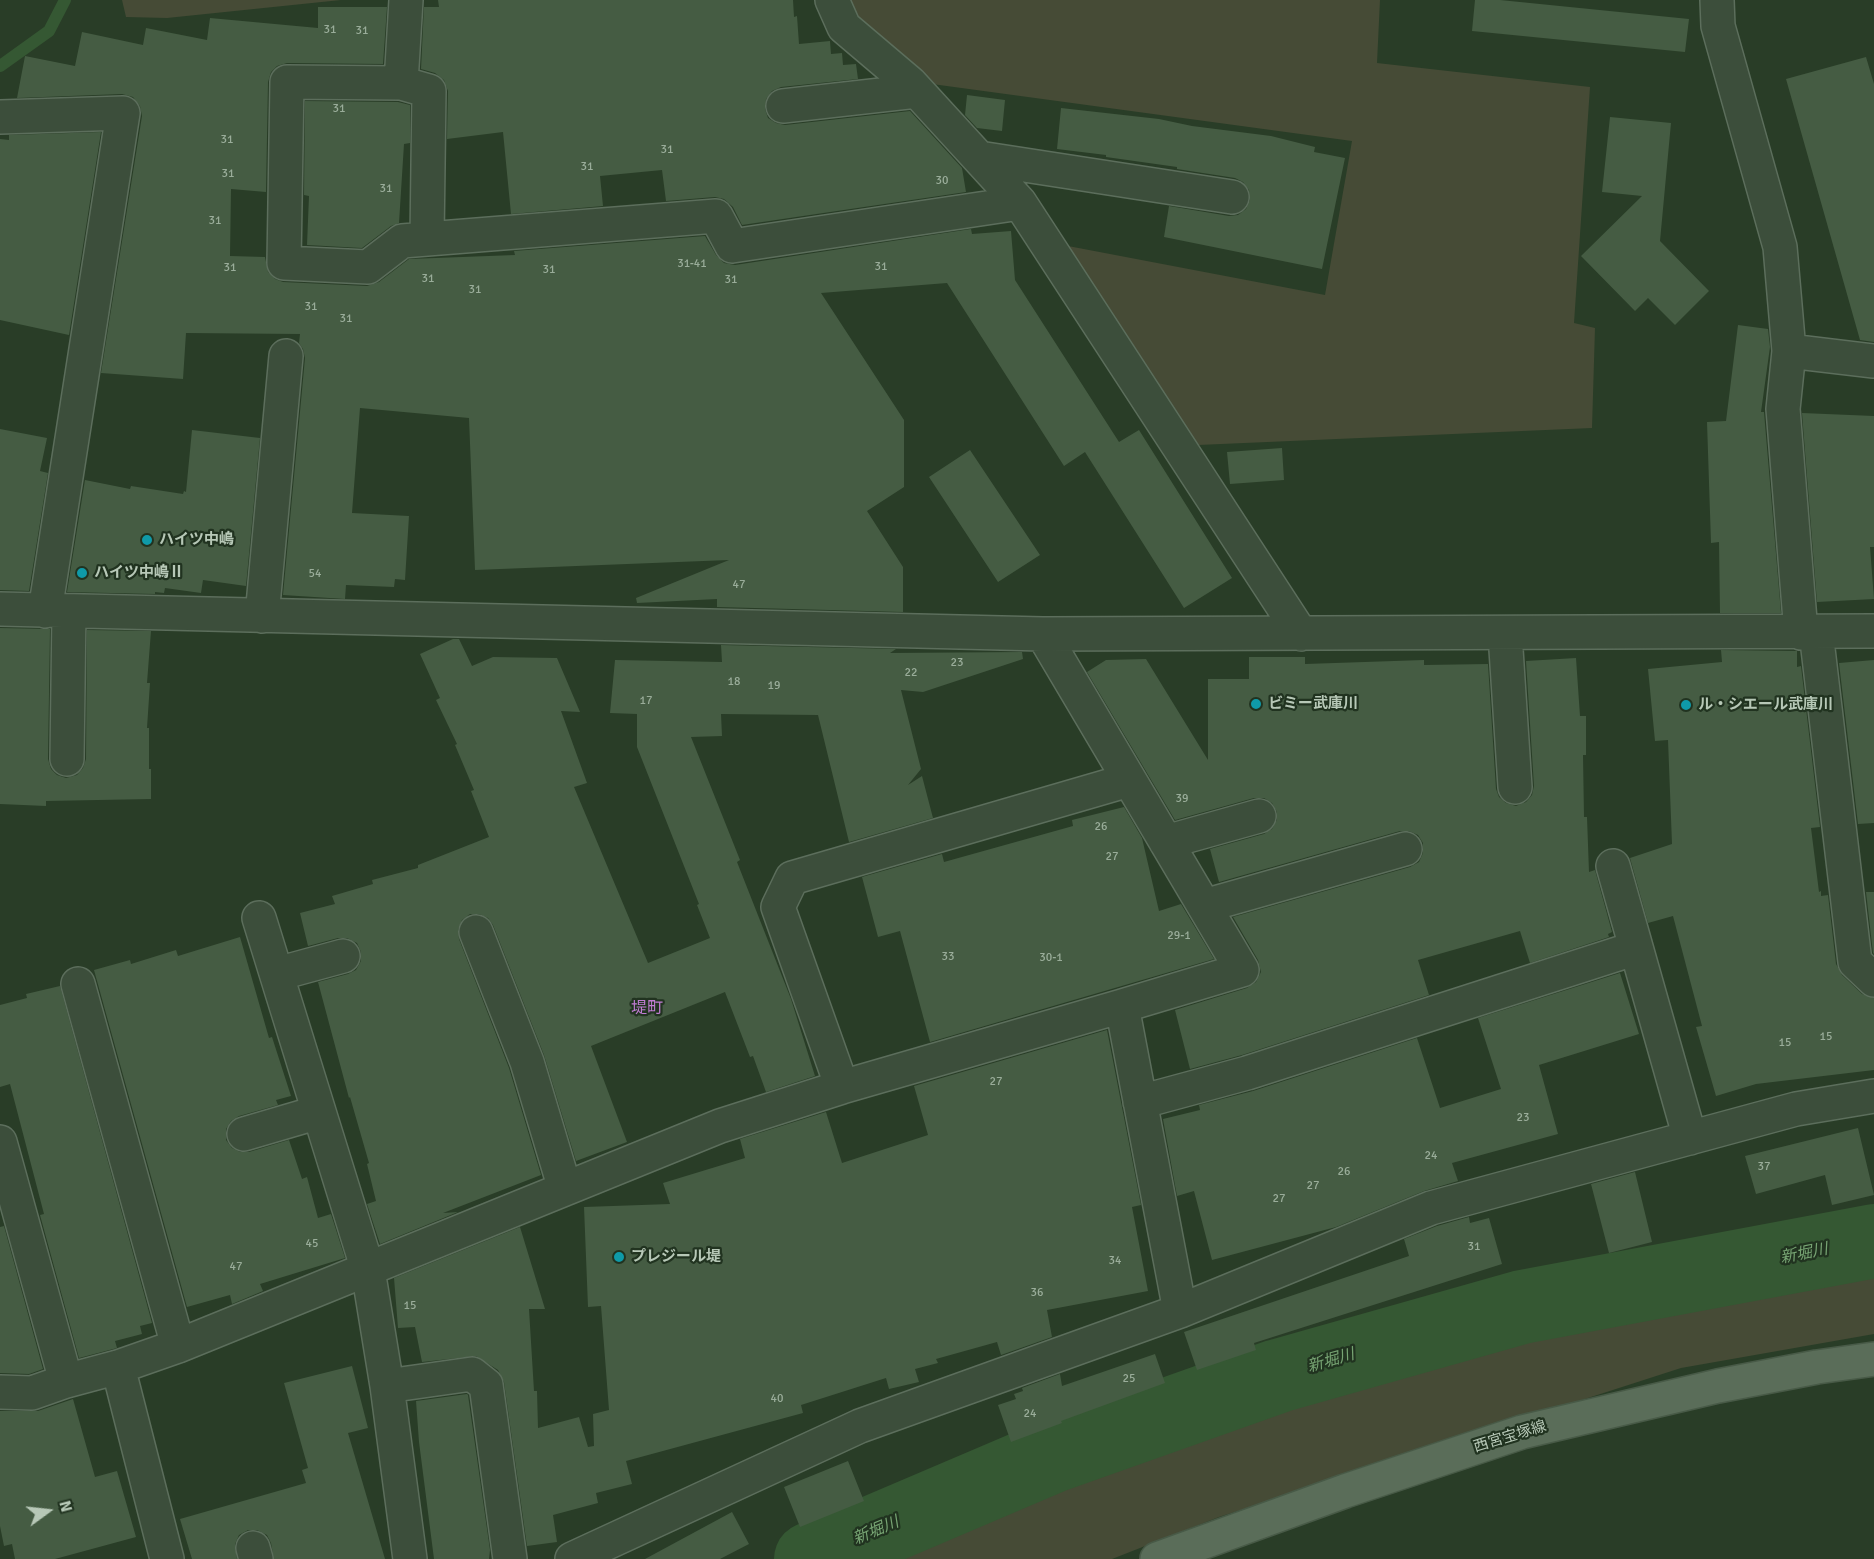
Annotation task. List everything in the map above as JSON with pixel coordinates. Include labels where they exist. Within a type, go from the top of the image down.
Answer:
[{"type":"main road","name":"西宮宝塚線","points":[[1157,1559],[1345,1491],[1522,1432],[1718,1386],[1817,1367],[1874,1359]]},
{"type":"street","points":[[401,83],[406,0]]},
{"type":"street","points":[[832,0],[844,27],[917,91],[1020,203],[1301,634]]},
{"type":"street","points":[[1717,0],[1718,26],[1780,247],[1789,351],[1783,409],[1809,632],[1855,962],[1874,980]]},
{"type":"street","points":[[427,239],[429,91],[401,83],[287,82],[284,263],[368,267],[402,241],[716,216],[732,246],[1020,203]]},
{"type":"street","points":[[783,106],[917,91]]},
{"type":"street","points":[[0,117],[123,113],[57,611],[67,759]]},
{"type":"street","points":[[979,158],[1232,197]]},
{"type":"street","points":[[1789,351],[1874,361]]},
{"type":"street","points":[[262,616],[286,356]]},
{"type":"street","points":[[0,609],[1043,634],[1874,631]]},
{"type":"street","points":[[0,1392],[32,1393],[178,1346],[720,1126],[843,1087],[1242,970],[1043,634]]},
{"type":"street","points":[[1505,634],[1515,787]]},
{"type":"street","points":[[843,1087],[778,907],[792,878],[1129,780]]},
{"type":"street","points":[[1166,842],[1259,816]]},
{"type":"street","points":[[1204,906],[1405,849]]},
{"type":"street","points":[[1613,866],[1690,1138]]},
{"type":"street","points":[[259,918],[368,1270],[387,1386],[410,1559]]},
{"type":"street","points":[[476,932],[527,1062],[565,1189]]},
{"type":"street","points":[[1140,1102],[1248,1073],[1636,948]]},
{"type":"street","points":[[277,974],[343,956]]},
{"type":"street","points":[[78,984],[178,1346]]},
{"type":"street","points":[[1122,1005],[1180,1311]]},
{"type":"street","points":[[572,1559],[860,1426],[1180,1311],[1431,1208],[1796,1109],[1874,1096]]},
{"type":"street","points":[[243,1134],[319,1112]]},
{"type":"street","points":[[0,1142],[66,1381]]},
{"type":"street","points":[[118,1367],[167,1559]]},
{"type":"street","points":[[387,1386],[472,1374],[486,1385],[510,1559]]},
{"type":"green space","points":[[122,0],[341,0],[167,18],[126,17]]},
{"type":"green space","points":[[846,0],[1380,0],[1377,63],[1590,87],[1574,323],[1595,328],[1592,428],[1198,445],[1068,246],[1325,295],[1352,141],[932,84],[857,20]]},
{"type":"green space","points":[[1874,1258],[1874,1334],[1681,1368],[1219,1517],[1112,1559],[861,1559],[1308,1386],[1551,1323]]},
{"type":"building","points":[[438,0],[793,0],[794,17],[797,16],[799,44],[830,41],[831,54],[842,53],[843,65],[856,64],[858,79],[781,87],[772,91],[766,99],[765,109],[768,118],[785,125],[910,111],[962,168],[966,192],[742,225],[733,207],[724,199],[715,197],[666,201],[662,170],[600,176],[603,206],[511,214],[503,132],[447,139],[448,91],[444,80],[435,73],[421,69],[424,7],[439,7]]},
{"type":"building","points":[[1475,0],[1500,0],[1689,19],[1685,52],[1472,31]]},
{"type":"building","points":[[318,7],[387,7],[383,64],[287,63],[277,66],[271,72],[268,82],[266,192],[231,189],[230,256],[265,257],[268,272],[275,279],[283,282],[367,286],[379,282],[409,259],[515,255],[514,251],[705,236],[716,255],[724,263],[735,265],[971,229],[972,234],[1011,231],[1015,280],[1119,442],[1139,430],[1232,578],[1184,608],[1085,452],[1064,466],[947,283],[821,293],[904,420],[904,487],[867,511],[903,567],[903,612],[717,607],[717,599],[637,603],[636,598],[729,560],[475,570],[469,418],[360,408],[352,513],[409,516],[405,580],[395,579],[394,587],[346,585],[345,599],[283,595],[305,358],[299,343],[300,334],[186,333],[183,379],[101,373],[142,116],[140,106],[133,97],[122,94],[17,98],[25,56],[75,66],[82,32],[143,45],[146,28],[207,40],[210,18],[318,28]]},
{"type":"building","points":[[1866,57],[1874,84],[1874,342],[1860,340],[1786,79]]},
{"type":"building","points":[[967,95],[1005,100],[1002,131],[977,128],[965,115]]},
{"type":"building","points":[[305,101],[398,102],[410,105],[410,143],[404,144],[399,223],[391,226],[362,248],[307,245],[309,196],[304,195]]},
{"type":"building","points":[[1061,108],[1159,119],[1192,126],[1271,136],[1315,147],[1314,152],[1345,158],[1322,269],[1164,237],[1169,206],[1229,216],[1238,215],[1246,209],[1250,200],[1249,190],[1243,182],[1235,178],[1106,157],[1106,155],[1057,149]]},
{"type":"building","points":[[1610,117],[1671,123],[1660,241],[1709,291],[1675,325],[1648,298],[1635,311],[1581,256],[1642,196],[1602,192]]},
{"type":"building","points":[[101,132],[69,335],[0,320],[0,139],[9,140],[9,135]]},
{"type":"building","points":[[1738,325],[1768,329],[1770,347],[1761,412],[1764,412],[1781,613],[1720,613],[1719,542],[1711,543],[1707,422],[1726,421]]},
{"type":"building","points":[[1802,413],[1874,416],[1874,547],[1870,547],[1874,599],[1817,602]]},
{"type":"building","points":[[0,429],[47,438],[40,471],[48,473],[29,591],[0,590]]},
{"type":"building","points":[[192,430],[260,438],[246,586],[203,580],[201,593],[165,588],[164,593],[155,592],[155,594],[67,592],[85,480],[130,489],[131,486],[183,494],[184,491],[186,492]]},
{"type":"building","points":[[1282,448],[1284,480],[1230,484],[1227,452]]},
{"type":"building","points":[[970,450],[1040,555],[998,582],[929,477]]},
{"type":"building","points":[[0,628],[50,629],[48,759],[51,769],[57,775],[66,778],[77,775],[86,759],[87,630],[151,631],[147,683],[150,683],[147,728],[149,728],[151,799],[46,801],[46,806],[0,804]]},
{"type":"building","points":[[453,639],[459,639],[472,666],[493,657],[557,658],[580,712],[561,711],[587,783],[574,787],[648,963],[710,938],[697,905],[699,904],[637,747],[637,714],[610,713],[615,660],[722,662],[721,645],[896,649],[890,653],[1022,652],[1023,659],[923,692],[901,690],[921,769],[908,785],[922,776],[933,818],[849,842],[818,715],[721,714],[722,736],[691,737],[740,860],[737,862],[791,999],[815,1076],[766,1092],[725,992],[591,1046],[627,1142],[576,1161],[544,1055],[493,925],[488,918],[479,914],[470,914],[462,920],[458,929],[459,939],[509,1068],[541,1175],[443,1213],[458,1212],[380,1244],[367,1204],[376,1201],[367,1164],[369,1163],[318,982],[356,970],[361,961],[361,952],[357,943],[347,938],[338,938],[308,946],[300,913],[335,904],[332,896],[373,884],[372,880],[418,868],[418,865],[489,837],[471,791],[474,790],[455,745],[457,744],[436,700],[440,698],[420,654]]},
{"type":"building","points":[[1721,650],[1797,651],[1797,667],[1801,666],[1820,827],[1811,828],[1819,892],[1821,891],[1821,896],[1828,895],[1836,964],[1842,975],[1862,994],[1874,998],[1874,1070],[1756,1084],[1716,1096],[1696,1027],[1702,1026],[1673,916],[1648,923],[1630,858],[1672,844],[1668,740],[1655,741],[1648,669],[1722,662]]},
{"type":"building","points":[[1249,657],[1305,657],[1305,664],[1424,660],[1424,665],[1488,664],[1496,789],[1499,797],[1506,803],[1516,806],[1526,802],[1532,795],[1534,786],[1526,661],[1576,658],[1580,716],[1586,716],[1586,755],[1583,755],[1584,817],[1587,817],[1589,872],[1595,870],[1612,932],[1608,934],[1609,937],[1530,963],[1520,931],[1418,960],[1429,995],[1242,1055],[1190,1069],[1175,1010],[1247,988],[1256,982],[1261,972],[1258,960],[1233,917],[1410,867],[1419,862],[1423,853],[1423,843],[1418,835],[1409,831],[1400,831],[1219,882],[1210,849],[1264,834],[1272,829],[1277,820],[1277,812],[1272,803],[1264,798],[1254,798],[1175,820],[1087,672],[1106,660],[1146,659],[1208,760],[1208,679],[1249,679]]},
{"type":"building","points":[[1874,660],[1874,823],[1858,824],[1839,663]]},
{"type":"building","points":[[1124,807],[1142,838],[1159,911],[1181,904],[1214,959],[930,1042],[900,931],[878,937],[862,877],[942,854],[944,862],[1073,826],[1072,820]]},
{"type":"building","points":[[1866,892],[1874,892],[1874,954],[1873,953]]},
{"type":"building","points":[[240,937],[269,1038],[272,1037],[291,1096],[276,1100],[278,1105],[239,1116],[231,1121],[226,1129],[226,1140],[232,1148],[240,1152],[249,1152],[289,1140],[302,1179],[307,1177],[318,1218],[331,1214],[345,1258],[260,1284],[263,1291],[232,1304],[230,1295],[187,1307],[94,970],[130,960],[131,964],[176,950],[178,956]]},
{"type":"building","points":[[1620,973],[1639,1034],[1539,1065],[1558,1134],[1452,1163],[1458,1181],[1424,1191],[1336,1227],[1212,1260],[1194,1191],[1177,1196],[1163,1119],[1200,1110],[1199,1105],[1253,1091],[1417,1038],[1440,1108],[1501,1089],[1478,1018]]},
{"type":"building","points":[[60,986],[152,1323],[140,1326],[142,1334],[115,1341],[117,1348],[79,1358],[40,1215],[44,1214],[10,1084],[0,1087],[0,1005],[27,998],[26,994]]},
{"type":"building","points":[[1107,1030],[1141,1205],[1132,1207],[1148,1291],[1047,1310],[1052,1337],[1001,1355],[997,1342],[936,1359],[938,1363],[915,1369],[919,1382],[889,1389],[886,1378],[801,1405],[803,1413],[626,1461],[632,1484],[596,1493],[598,1503],[553,1515],[557,1542],[527,1546],[504,1382],[498,1370],[476,1356],[422,1362],[415,1327],[398,1328],[394,1278],[520,1227],[545,1309],[529,1309],[538,1428],[579,1417],[588,1447],[594,1446],[593,1414],[609,1410],[601,1306],[588,1307],[584,1207],[670,1204],[663,1183],[745,1158],[740,1139],[826,1112],[842,1163],[928,1135],[914,1086]]},
{"type":"building","points":[[1858,1128],[1874,1195],[1832,1205],[1825,1175],[1756,1194],[1745,1156]]},
{"type":"building","points":[[1635,1172],[1652,1242],[1609,1253],[1591,1184]]},
{"type":"building","points":[[1469,1217],[1470,1223],[1489,1218],[1502,1264],[1254,1343],[1256,1350],[1197,1370],[1184,1332],[1409,1256],[1404,1239]]},
{"type":"building","points":[[4,1226],[43,1369],[29,1374],[0,1373],[0,1227]]},
{"type":"building","points":[[1155,1354],[1165,1383],[1011,1442],[998,1405],[1016,1399],[1014,1394],[1023,1391],[1022,1388],[1060,1374],[1062,1386]]},
{"type":"building","points":[[352,1366],[368,1428],[348,1433],[385,1559],[274,1559],[267,1535],[257,1530],[248,1530],[239,1535],[235,1544],[237,1559],[192,1559],[180,1519],[306,1483],[302,1470],[308,1468],[284,1383]]},
{"type":"building","points":[[467,1394],[490,1550],[489,1559],[434,1559],[416,1401]]},
{"type":"building","points":[[73,1399],[95,1477],[117,1471],[136,1537],[55,1559],[15,1559],[12,1544],[4,1546],[0,1526],[0,1411],[38,1411]]},
{"type":"building","points":[[848,1461],[864,1501],[800,1527],[784,1487]]},
{"type":"building","points":[[732,1512],[749,1544],[720,1559],[645,1559]]},
{"type":"waterway","points":[[0,66],[49,31],[65,0]]},
{"type":"waterway","name":"新堀川","points":[[811,1559],[1055,1455],[1278,1376],[1522,1307],[1874,1241]]},
{"type":"place","name":"ハイツ中嶋","points":[[147,540]]},
{"type":"place","name":"ハイツ中嶋Ⅱ","points":[[82,573]]},
{"type":"place","name":"ビミー武庫川","points":[[1256,704]]},
{"type":"place","name":"ル・シエール武庫川","points":[[1686,705]]},
{"type":"place","name":"プレジール堤","points":[[619,1257]]},
{"type":"district","name":"堤町","points":[[647,1009]]}]
